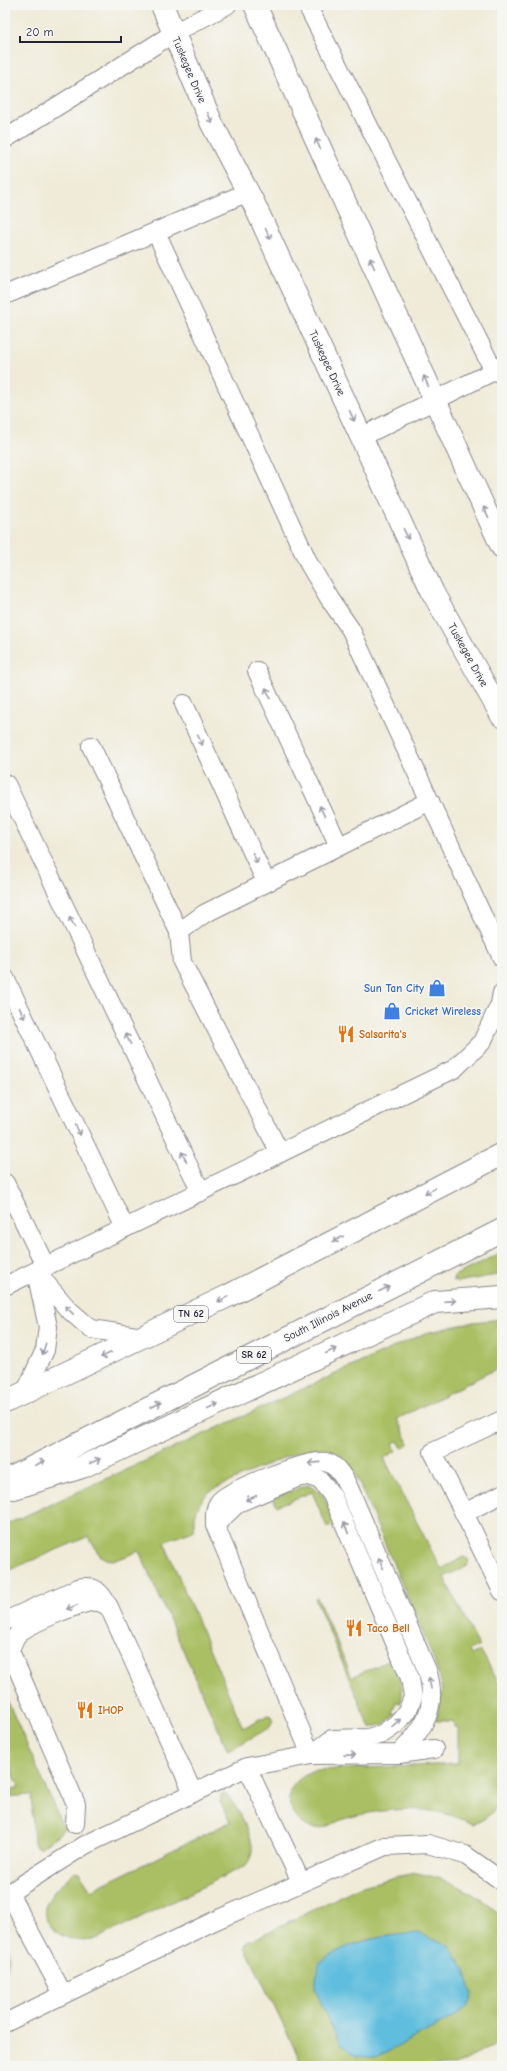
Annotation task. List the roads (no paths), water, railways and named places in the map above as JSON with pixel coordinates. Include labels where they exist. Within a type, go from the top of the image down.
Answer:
[{"type":"main road","name":"Tuskegee Drive","points":[[162,5],[212,124],[248,192],[433,593],[502,716]]},
{"type":"main road","points":[[255,5],[502,547]]},
{"type":"main road","points":[[464,1173],[502,1138]]},
{"type":"main road","name":"TN 62","points":[[5,1402],[228,1296],[502,1154]]},
{"type":"main road","name":"South Illinois Avenue","points":[[5,1481],[502,1230]]},
{"type":"main road","points":[[5,1491],[82,1467],[435,1302],[502,1297]]},
{"type":"lane","points":[[5,138],[174,33],[227,5]]},
{"type":"lane","points":[[307,5],[498,369],[361,437]]},
{"type":"lane","points":[[5,295],[248,192]]},
{"type":"lane","points":[[156,232],[309,564],[329,598],[351,630],[502,958]]},
{"type":"lane","points":[[258,672],[339,846]]},
{"type":"lane","points":[[184,704],[266,882]]},
{"type":"lane","points":[[91,746],[179,932],[182,962],[280,1153]]},
{"type":"lane","points":[[6,784],[201,1192]]},
{"type":"lane","points":[[179,932],[204,914],[430,801]]},
{"type":"lane","points":[[5,978],[125,1228]]},
{"type":"lane","points":[[5,1286],[454,1069],[482,1042],[500,1004],[502,993]]},
{"type":"lane","points":[[5,1183],[41,1269],[68,1309],[91,1329],[143,1337]]},
{"type":"lane","points":[[25,1393],[45,1350],[48,1328],[41,1269]]},
{"type":"lane","points":[[502,1420],[433,1452],[502,1591]]},
{"type":"lane","points":[[311,1755],[215,1525],[214,1509],[220,1500],[238,1490],[299,1465],[312,1462],[326,1462],[336,1468],[344,1477],[432,1685],[428,1714],[423,1726],[399,1754]]},
{"type":"lane","points":[[215,1525],[238,1503],[297,1478],[308,1476],[320,1480],[332,1495],[410,1678],[413,1697],[407,1712],[395,1725],[382,1734],[368,1738],[332,1739],[311,1755]]},
{"type":"lane","points":[[464,1513],[502,1494]]},
{"type":"lane","points":[[5,1621],[78,1588],[87,1586],[95,1588],[109,1606],[193,1793]]},
{"type":"lane","points":[[75,1824],[76,1804],[10,1651],[14,1640],[20,1632],[64,1610],[82,1603],[97,1601],[109,1606]]},
{"type":"lane","points":[[5,1670],[85,1846]]},
{"type":"lane","points":[[63,1994],[6,1889],[85,1846],[247,1766],[311,1755],[399,1754],[434,1749]]},
{"type":"lane","points":[[247,1766],[301,1882]]},
{"type":"lane","points":[[5,2023],[214,1921],[385,1846],[428,1844],[465,1855],[501,1877]]},
{"type":"water","points":[[418,1933],[449,1946],[465,1970],[472,1994],[468,2005],[452,2018],[376,2058],[357,2056],[340,2044],[326,2015],[315,1988],[318,1964],[341,1949],[353,1944],[378,1938]]},
{"type":"place","name":"Sun Tan City","points":[[437,988]]},
{"type":"place","name":"Cricket Wireless","points":[[392,1011]]},
{"type":"place","name":"Salsarita's","points":[[346,1034]]},
{"type":"place","name":"Taco Bell","points":[[354,1628]]},
{"type":"place","name":"IHOP","points":[[85,1710]]}]
